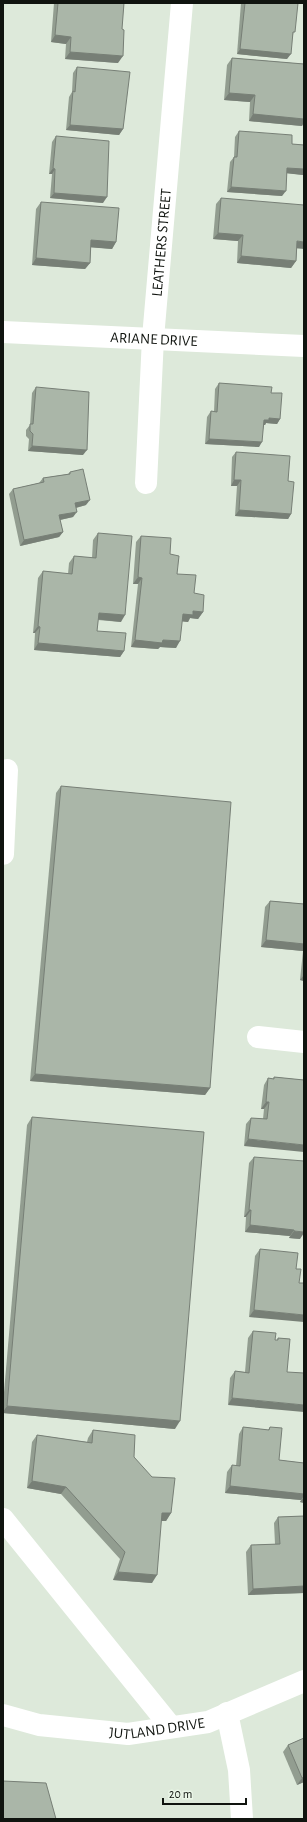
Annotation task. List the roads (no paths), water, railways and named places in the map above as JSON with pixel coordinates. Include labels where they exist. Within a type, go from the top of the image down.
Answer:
[{"type":"street","name":"LEATHERS STREET","points":[[146,483],[154,338],[182,3]]},
{"type":"street","name":"ARIANE DRIVE","points":[[3,332],[304,346]]},
{"type":"street","points":[[3,854],[7,770]]},
{"type":"street","points":[[258,1037],[304,1042]]},
{"type":"street","points":[[3,1519],[171,1727]]},
{"type":"street","name":"JUTLAND DRIVE","points":[[3,1715],[39,1725],[128,1734],[208,1722],[304,1681]]},
{"type":"street","points":[[227,1713],[238,1770],[242,1819]]}]
